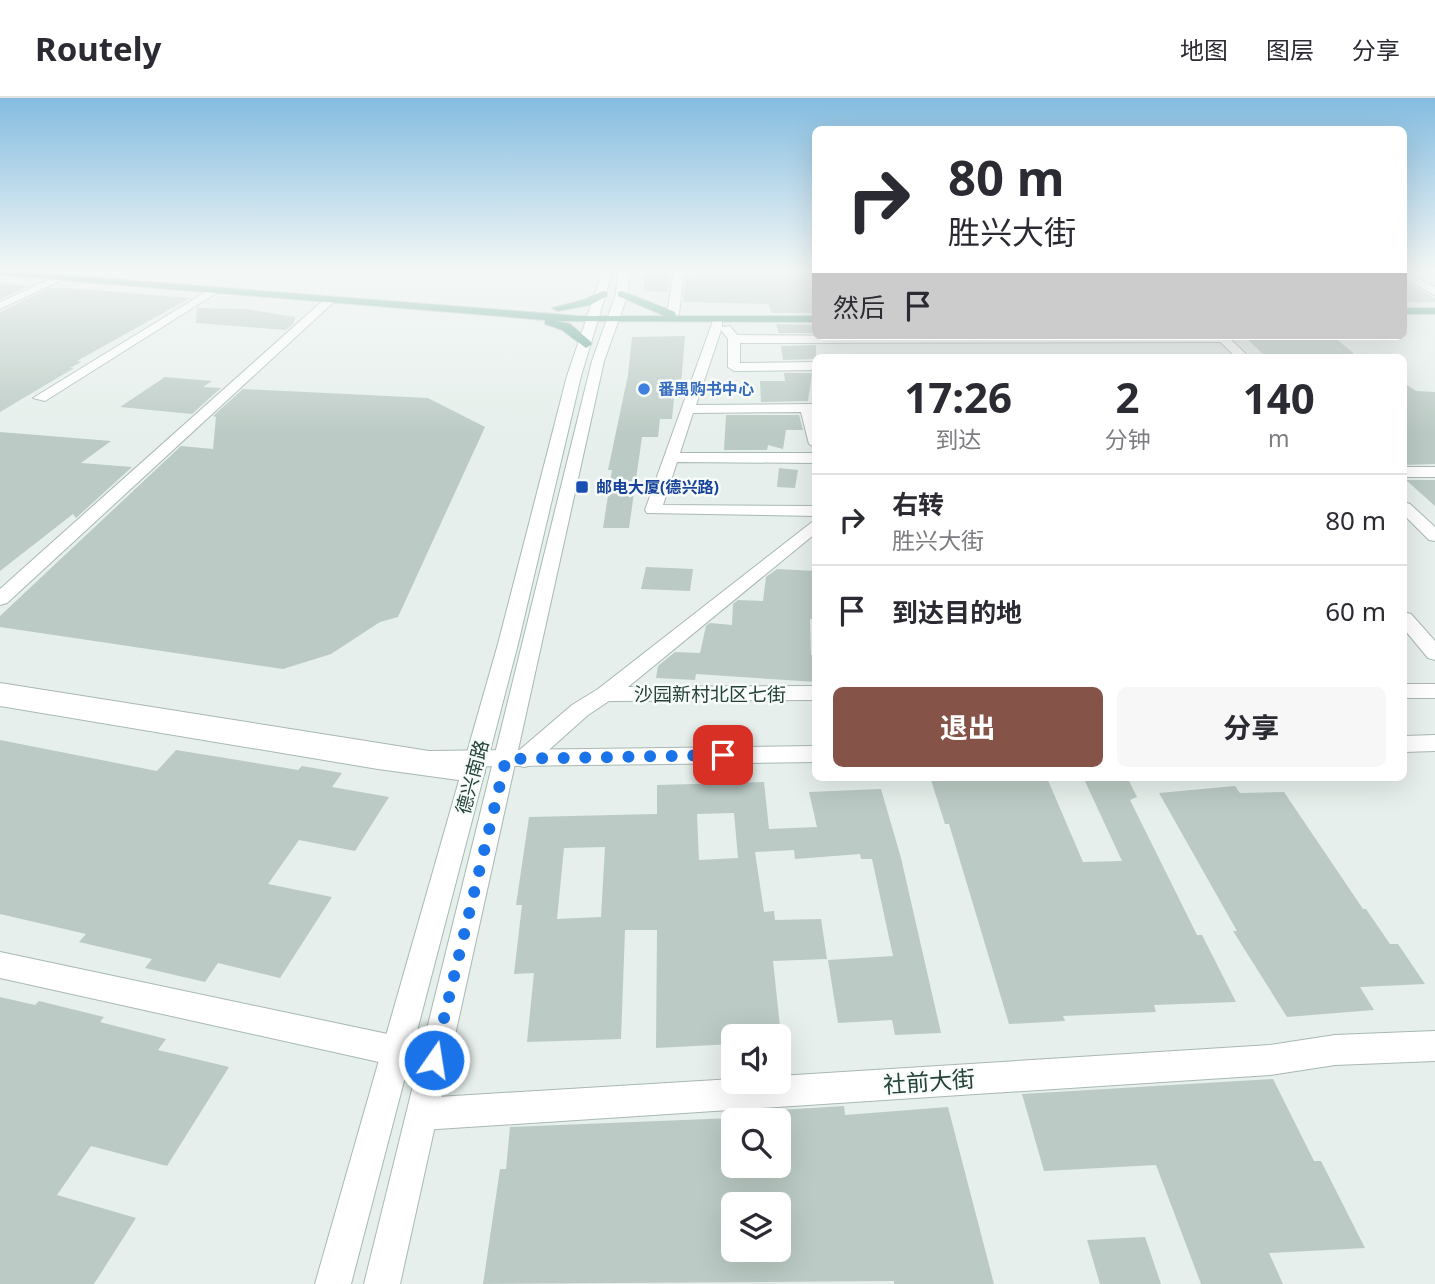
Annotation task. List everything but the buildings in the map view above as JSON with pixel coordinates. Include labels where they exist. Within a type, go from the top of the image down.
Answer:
[{"type":"main road","points":[[557,325],[566,327],[586,344]]},
{"type":"street","points":[[40,398],[158,325]]},
{"type":"street","points":[[0,599],[302,325]]},
{"type":"street","name":"德兴南路","points":[[333,1284],[475,766],[575,376],[586,344],[599,325]]},
{"type":"street","name":"德兴南路","points":[[382,1284],[422,1114],[515,759],[604,325]]},
{"type":"street","points":[[716,325],[653,510],[812,512]]},
{"type":"street","points":[[723,325],[734,339],[734,366],[812,366]]},
{"type":"street","points":[[734,339],[812,339]]},
{"type":"street","points":[[1224,340],[1240,354]]},
{"type":"street","points":[[686,409],[811,408]]},
{"type":"street","points":[[672,457],[812,458]]},
{"type":"street","points":[[1407,471],[1435,472]]},
{"type":"street","points":[[1407,510],[1435,536]]},
{"type":"street","points":[[515,759],[605,694],[812,527]]},
{"type":"street","points":[[1407,621],[1435,654]]},
{"type":"street","points":[[1407,644],[1435,654]]},
{"type":"street","points":[[0,690],[475,766]]},
{"type":"street","points":[[1407,691],[1435,691]]},
{"type":"street","name":"沙园新村北区七街","points":[[605,694],[812,693]]},
{"type":"street","points":[[0,699],[378,761],[475,766],[515,759],[812,754]]},
{"type":"street","points":[[1407,744],[1435,743]]},
{"type":"street","points":[[0,965],[397,1051]]},
{"type":"street","name":"社前大街","points":[[422,1114],[1270,1060],[1335,1049],[1435,1046]]},
{"type":"place","name":"番禺购书中心","points":[[644,389]]},
{"type":"place","name":"邮电大厦(德兴路)","points":[[582,487]]},
{"type":"route","points":[[434,1060],[506,759],[723,755]]}]
